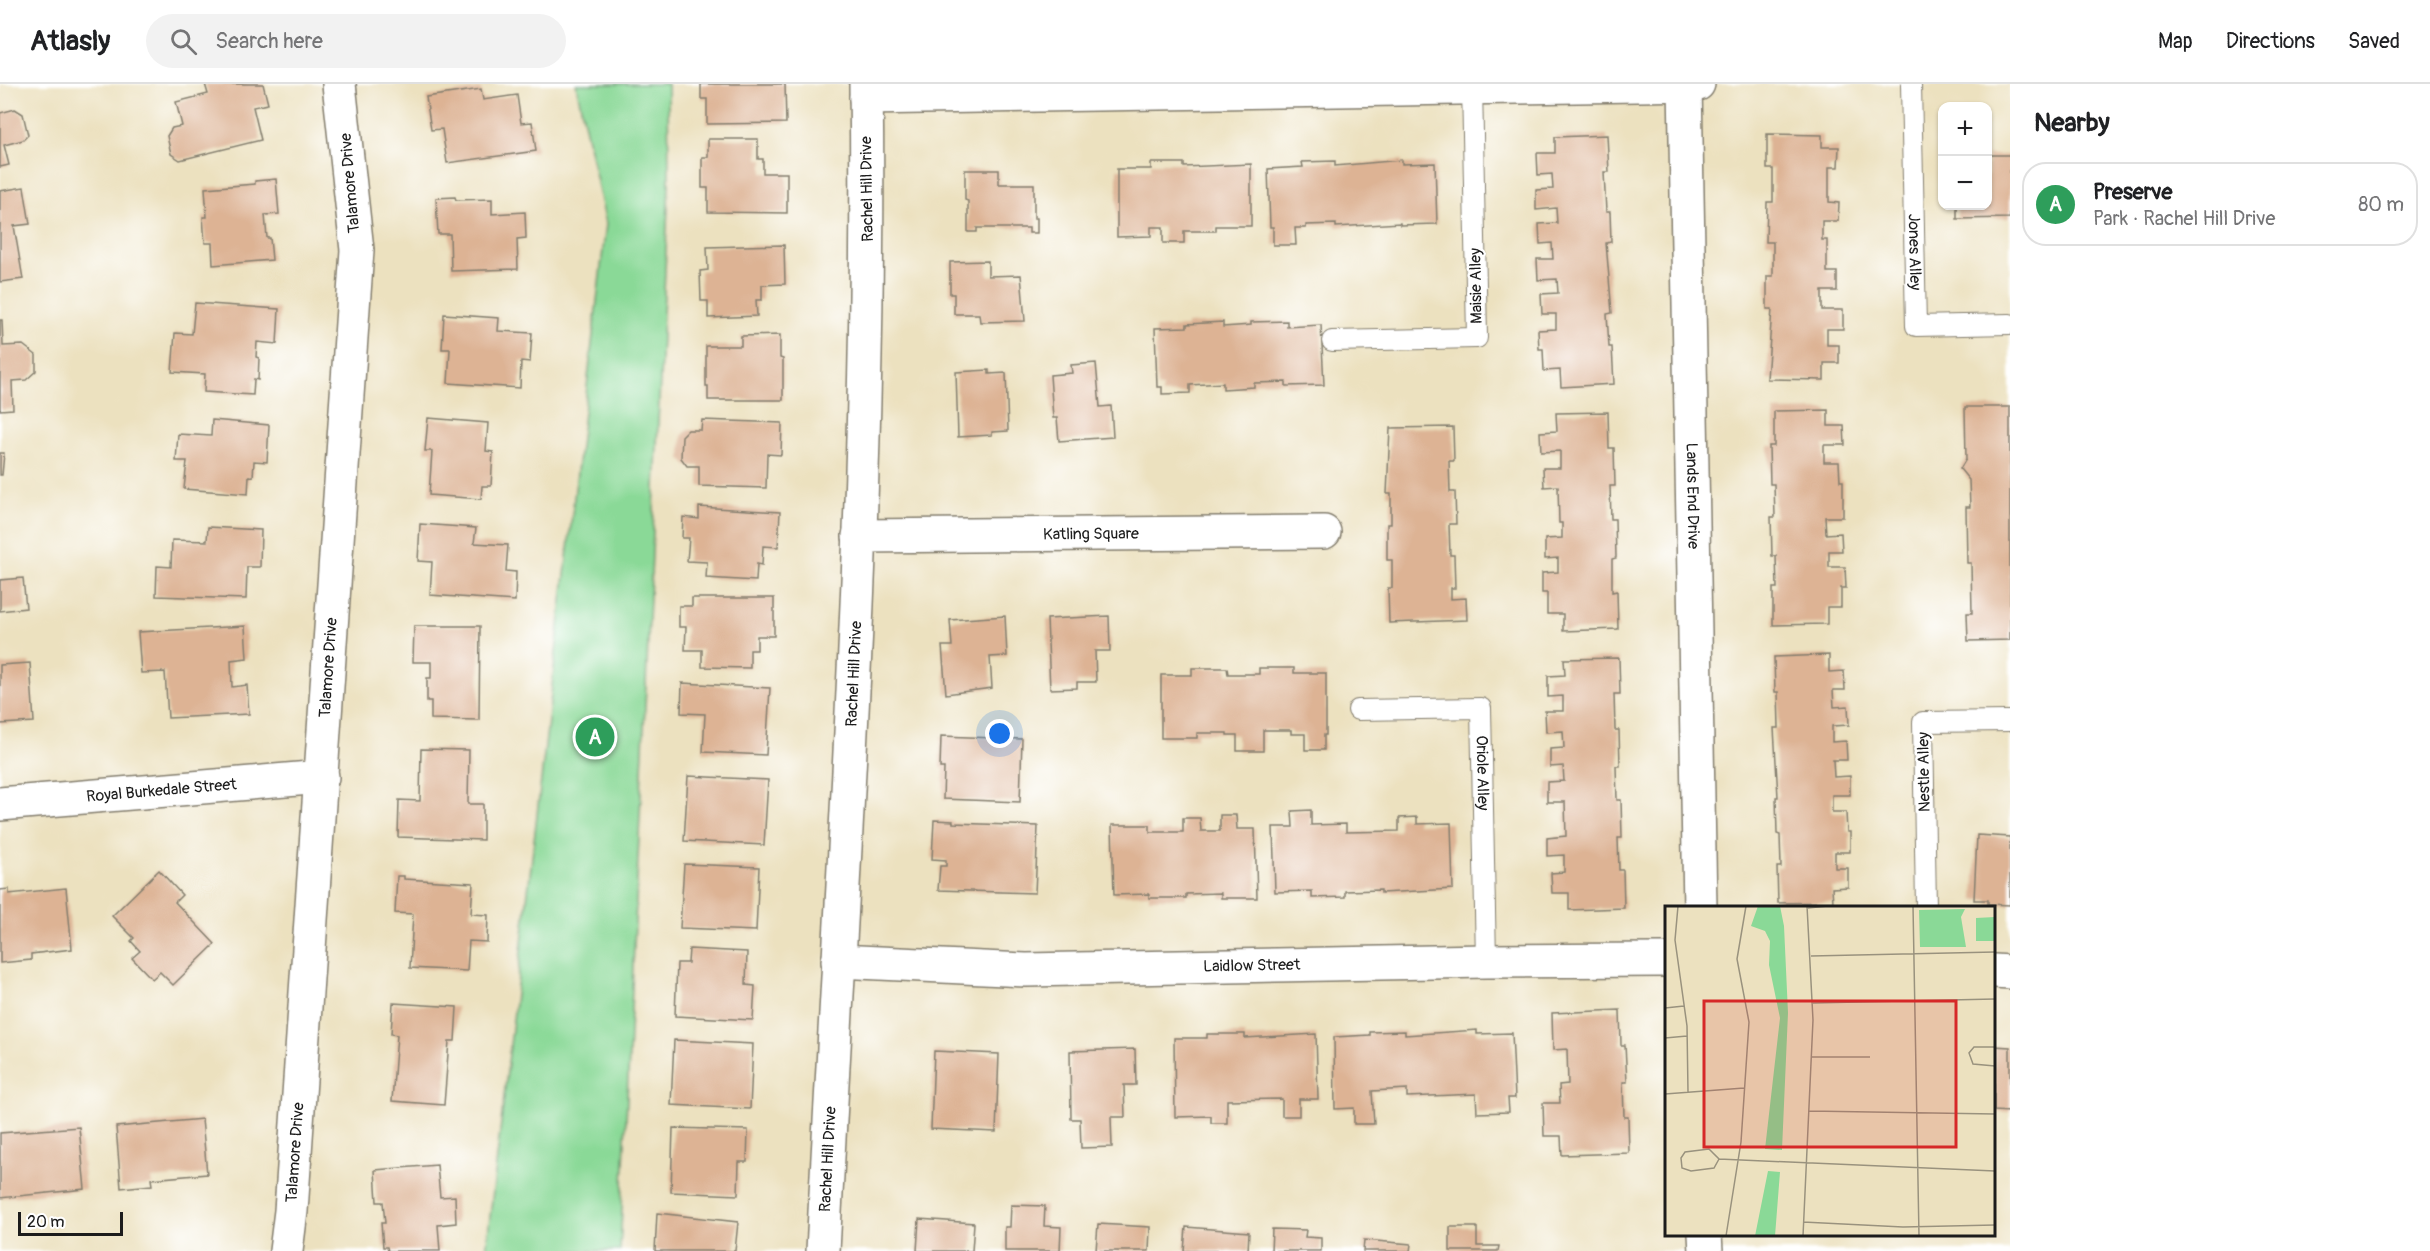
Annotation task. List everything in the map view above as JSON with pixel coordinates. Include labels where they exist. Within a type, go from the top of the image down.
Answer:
[{"type":"street","name":"Talamore Drive","points":[[286,1251],[291,1211],[322,777],[357,250],[339,84]]},
{"type":"street","name":"Lands End Drive","points":[[1685,84],[1700,906]]},
{"type":"street","name":"Rachel Hill Drive","points":[[823,1251],[860,536],[868,238],[866,225],[866,91],[1698,84]]},
{"type":"street","name":"Katling Square","points":[[860,536],[1324,532]]},
{"type":"street","name":"Royal Burkedale Street","points":[[0,804],[322,777]]},
{"type":"street","name":"Laidlow Street","points":[[838,961],[1026,970],[1486,961],[1665,960]]},
{"type":"street","points":[[1995,971],[2010,972]]},
{"type":"street","points":[[1705,1236],[1706,1251]]},
{"type":"lane","name":"Jones Alley","points":[[1911,84],[1916,326],[2010,324]]},
{"type":"lane","name":"Maisie Alley","points":[[1332,341],[1477,338],[1472,86]]},
{"type":"lane","name":"Oriole Alley","points":[[1358,710],[1481,708],[1486,961]]},
{"type":"lane","name":"Nestle Alley","points":[[1926,906],[1923,722],[2010,721]]},
{"type":"green space","points":[[576,84],[668,84],[669,184],[620,1251],[486,1251],[606,224]]},
{"type":"building","points":[[205,84],[263,84],[268,104],[253,107],[261,140],[180,160],[171,154],[167,136],[172,128],[182,126],[176,102],[208,94]]},
{"type":"building","points":[[701,84],[785,84],[786,123],[707,124],[707,99],[701,99]]},
{"type":"building","points":[[481,89],[483,100],[517,95],[521,123],[532,122],[536,151],[447,163],[442,129],[431,130],[426,97]]},
{"type":"building","points":[[15,109],[23,114],[28,135],[23,140],[4,145],[9,165],[0,167],[0,113]]},
{"type":"building","points":[[1767,134],[1822,135],[1822,147],[1839,147],[1838,167],[1829,167],[1829,202],[1839,203],[1838,221],[1822,221],[1822,240],[1827,240],[1827,272],[1837,272],[1837,291],[1822,291],[1822,310],[1843,310],[1843,329],[1827,329],[1827,345],[1839,345],[1839,363],[1824,363],[1824,380],[1767,379],[1772,309],[1767,309],[1767,276],[1773,276],[1773,242],[1766,242],[1767,202],[1773,202],[1773,169],[1767,169]]},
{"type":"building","points":[[1607,135],[1609,172],[1604,172],[1606,212],[1610,212],[1611,242],[1606,243],[1612,313],[1607,314],[1614,384],[1561,387],[1560,370],[1544,371],[1543,349],[1539,349],[1538,330],[1556,329],[1556,314],[1542,314],[1541,294],[1558,293],[1557,279],[1538,280],[1537,259],[1553,259],[1552,243],[1540,244],[1539,224],[1557,223],[1556,208],[1536,210],[1536,190],[1553,189],[1552,174],[1538,175],[1537,153],[1555,153],[1555,137]]},
{"type":"building","points":[[708,139],[758,139],[758,159],[763,159],[763,173],[787,173],[787,213],[708,212],[708,188],[702,188],[702,157],[708,157]]},
{"type":"building","points":[[1992,155],[2010,155],[2010,218],[1957,219],[1957,210],[1992,210]]},
{"type":"building","points":[[1402,160],[1402,164],[1435,163],[1437,224],[1400,225],[1400,223],[1336,227],[1336,224],[1306,225],[1306,228],[1295,228],[1296,245],[1273,245],[1273,227],[1270,227],[1268,169],[1303,167],[1302,162],[1335,161],[1335,166]]},
{"type":"building","points":[[1151,163],[1184,163],[1184,167],[1251,164],[1251,226],[1216,226],[1216,231],[1184,231],[1184,243],[1163,243],[1163,227],[1151,227],[1151,236],[1117,237],[1117,169],[1151,169]]},
{"type":"building","points":[[965,170],[999,170],[999,184],[1034,184],[1034,218],[1037,218],[1037,233],[1029,233],[1029,228],[977,228],[977,232],[968,232]]},
{"type":"building","points":[[276,179],[279,214],[265,215],[272,260],[213,265],[212,243],[205,243],[203,217],[207,217],[205,188],[255,184],[255,181]]},
{"type":"building","points":[[24,187],[30,224],[14,226],[23,279],[0,282],[0,191]]},
{"type":"building","points":[[455,197],[456,200],[492,199],[492,214],[525,212],[526,238],[517,239],[518,269],[451,271],[450,234],[438,234],[436,198]]},
{"type":"building","points":[[784,245],[785,284],[762,285],[762,300],[756,300],[757,316],[708,318],[708,301],[701,301],[700,271],[708,270],[707,247]]},
{"type":"building","points":[[988,261],[988,276],[1021,275],[1025,321],[980,322],[979,314],[954,314],[954,294],[950,294],[950,262]]},
{"type":"building","points":[[195,303],[279,309],[277,344],[257,342],[258,380],[254,379],[253,395],[204,392],[205,374],[172,372],[175,333],[192,334]]},
{"type":"building","points":[[444,314],[499,318],[498,331],[532,333],[530,362],[521,361],[520,388],[448,383],[450,349],[442,349]]},
{"type":"building","points":[[0,320],[2,320],[3,346],[23,345],[36,355],[36,371],[26,380],[12,381],[13,409],[0,410]]},
{"type":"building","points":[[1287,321],[1287,327],[1321,325],[1324,385],[1286,386],[1286,382],[1254,383],[1254,387],[1223,389],[1223,383],[1190,385],[1190,393],[1162,394],[1162,387],[1157,387],[1155,328],[1187,327],[1187,324],[1223,322],[1223,327],[1251,325],[1251,322]]},
{"type":"building","points":[[780,335],[780,358],[783,359],[783,400],[708,400],[706,346],[741,346],[741,336]]},
{"type":"building","points":[[1096,363],[1100,407],[1111,406],[1113,437],[1059,441],[1057,418],[1053,418],[1050,375],[1072,373],[1071,365]]},
{"type":"building","points":[[989,370],[989,374],[1006,373],[1008,431],[992,432],[992,435],[958,437],[956,372]]},
{"type":"building","points":[[1965,407],[2010,407],[2010,640],[1968,641],[1967,613],[1972,613],[1971,563],[1967,563],[1966,507],[1970,507],[1969,480],[1960,469],[1966,459]]},
{"type":"building","points":[[1828,410],[1828,426],[1844,426],[1845,445],[1824,445],[1824,462],[1839,462],[1840,481],[1843,481],[1843,517],[1825,517],[1826,534],[1841,533],[1842,551],[1829,551],[1829,567],[1845,567],[1846,588],[1841,588],[1841,607],[1827,607],[1827,624],[1773,625],[1773,588],[1777,588],[1776,556],[1772,556],[1771,517],[1775,517],[1774,484],[1770,484],[1769,446],[1774,446],[1774,411]]},
{"type":"building","points":[[1608,412],[1609,448],[1614,448],[1615,486],[1610,486],[1611,519],[1615,519],[1616,558],[1612,559],[1612,592],[1617,591],[1618,629],[1563,631],[1563,614],[1547,614],[1547,593],[1542,593],[1542,573],[1558,572],[1558,558],[1545,559],[1545,539],[1562,538],[1562,523],[1559,523],[1558,486],[1544,487],[1543,468],[1560,468],[1560,451],[1541,452],[1540,432],[1557,431],[1556,413]]},
{"type":"building","points":[[428,418],[488,423],[486,451],[493,452],[491,486],[482,486],[481,499],[429,495],[432,451],[425,451]]},
{"type":"building","points":[[212,420],[269,425],[267,462],[254,461],[253,477],[249,476],[248,494],[184,489],[187,461],[176,461],[178,434],[211,436]]},
{"type":"building","points":[[702,420],[782,423],[781,455],[767,454],[766,488],[699,486],[699,466],[687,466],[681,458],[682,436],[688,430],[701,430]]},
{"type":"building","points":[[1453,427],[1454,461],[1449,461],[1450,492],[1455,492],[1456,524],[1449,524],[1450,555],[1454,555],[1455,588],[1451,588],[1451,599],[1466,598],[1467,620],[1389,623],[1388,588],[1392,588],[1392,560],[1387,560],[1387,524],[1391,524],[1391,494],[1387,494],[1390,428]]},
{"type":"building","points":[[0,453],[4,453],[2,475],[0,475]]},
{"type":"building","points":[[699,507],[780,512],[778,547],[763,546],[762,565],[757,564],[756,581],[706,578],[707,562],[687,561],[689,538],[682,538],[683,517],[699,519]]},
{"type":"building","points":[[420,524],[476,528],[474,543],[508,545],[506,571],[516,572],[515,601],[430,595],[432,562],[418,561]]},
{"type":"building","points":[[208,527],[261,530],[260,567],[247,567],[246,599],[156,596],[157,566],[171,567],[172,540],[207,541]]},
{"type":"building","points":[[23,578],[26,608],[0,611],[0,580]]},
{"type":"building","points":[[692,598],[774,598],[774,636],[757,636],[757,650],[750,650],[750,668],[702,667],[702,650],[685,650],[686,627],[679,627],[679,606],[692,606]]},
{"type":"building","points":[[1005,616],[1007,656],[990,657],[992,688],[946,694],[942,646],[952,646],[950,620]]},
{"type":"building","points":[[1109,616],[1110,651],[1095,651],[1096,682],[1077,682],[1077,688],[1050,689],[1047,619]]},
{"type":"building","points":[[245,626],[247,658],[231,660],[232,687],[247,685],[249,714],[168,718],[165,672],[141,673],[138,632]]},
{"type":"building","points":[[414,626],[480,626],[479,720],[431,719],[431,701],[427,701],[427,678],[431,678],[431,662],[413,662]]},
{"type":"building","points":[[1829,655],[1829,672],[1844,671],[1845,690],[1833,690],[1834,707],[1848,706],[1849,725],[1832,726],[1832,742],[1846,741],[1847,760],[1833,760],[1834,777],[1850,776],[1850,795],[1832,795],[1832,812],[1846,812],[1847,832],[1850,832],[1850,852],[1835,852],[1835,868],[1848,868],[1848,887],[1832,888],[1833,902],[1778,903],[1777,867],[1781,867],[1780,835],[1777,834],[1776,797],[1778,797],[1774,728],[1779,728],[1774,657]]},
{"type":"building","points":[[1619,658],[1620,694],[1614,694],[1615,730],[1619,730],[1620,766],[1616,766],[1617,800],[1621,800],[1622,838],[1618,838],[1619,870],[1623,870],[1624,908],[1569,910],[1569,893],[1552,893],[1551,873],[1564,872],[1564,855],[1547,856],[1547,838],[1566,836],[1565,802],[1547,802],[1547,782],[1564,781],[1563,766],[1550,767],[1550,749],[1564,748],[1563,731],[1546,732],[1545,711],[1563,711],[1563,696],[1548,697],[1548,676],[1565,675],[1564,659]]},
{"type":"building","points":[[30,663],[34,722],[0,724],[0,665]]},
{"type":"building","points":[[1192,668],[1227,668],[1228,674],[1259,674],[1259,668],[1294,668],[1294,673],[1326,673],[1324,750],[1305,750],[1305,734],[1291,734],[1291,730],[1263,730],[1263,751],[1237,751],[1237,735],[1227,735],[1227,733],[1197,733],[1197,738],[1161,738],[1161,675],[1192,675]]},
{"type":"building","points":[[682,683],[770,688],[766,755],[703,752],[705,714],[681,713]]},
{"type":"building","points":[[941,736],[1022,739],[1020,802],[943,799],[944,768],[940,768]]},
{"type":"building","points":[[421,749],[469,750],[468,804],[483,804],[483,840],[398,837],[399,800],[420,801]]},
{"type":"building","points":[[688,776],[768,780],[764,845],[684,841]]},
{"type":"building","points":[[1311,810],[1311,825],[1346,824],[1346,832],[1399,831],[1399,818],[1417,817],[1417,824],[1451,823],[1453,889],[1381,893],[1381,890],[1345,891],[1345,897],[1312,898],[1312,891],[1275,892],[1273,827],[1293,827],[1292,811]]},
{"type":"building","points":[[1220,815],[1236,815],[1237,829],[1255,829],[1257,898],[1221,898],[1221,893],[1186,894],[1186,898],[1149,898],[1149,894],[1114,895],[1112,825],[1150,825],[1150,832],[1183,832],[1183,818],[1200,818],[1201,831],[1220,831]]},
{"type":"building","points":[[934,820],[953,821],[953,823],[1038,826],[1035,893],[938,890],[940,866],[946,866],[946,860],[932,859]]},
{"type":"building","points":[[1977,835],[2010,837],[2010,905],[1988,904],[1988,900],[1974,900]]},
{"type":"building","points":[[684,864],[759,867],[756,931],[680,928]]},
{"type":"building","points":[[159,870],[182,895],[175,902],[215,944],[173,985],[160,972],[152,979],[132,958],[140,951],[131,941],[134,938],[112,916]]},
{"type":"building","points":[[397,876],[404,876],[404,879],[473,883],[471,914],[488,915],[487,942],[469,941],[467,971],[410,968],[413,914],[395,913]]},
{"type":"building","points":[[66,888],[72,949],[31,954],[31,960],[0,963],[0,890],[9,889],[9,894]]},
{"type":"building","points":[[689,949],[747,952],[746,985],[755,986],[753,1020],[675,1016],[677,963],[688,963]]},
{"type":"building","points":[[393,1003],[457,1007],[455,1041],[449,1041],[444,1105],[392,1101],[397,1035],[391,1034]]},
{"type":"building","points":[[1620,1010],[1621,1045],[1625,1045],[1627,1082],[1623,1082],[1624,1117],[1628,1117],[1629,1153],[1562,1155],[1561,1136],[1544,1136],[1543,1103],[1560,1103],[1559,1085],[1568,1084],[1567,1049],[1553,1050],[1552,1013]]},
{"type":"building","points":[[1477,1030],[1477,1034],[1512,1033],[1515,1098],[1508,1098],[1509,1112],[1477,1113],[1476,1094],[1407,1097],[1407,1089],[1372,1091],[1374,1124],[1354,1124],[1354,1108],[1335,1109],[1334,1037],[1370,1035],[1370,1032],[1405,1031],[1405,1035]]},
{"type":"building","points":[[1207,1034],[1245,1034],[1245,1038],[1316,1034],[1318,1099],[1299,1099],[1299,1116],[1282,1116],[1282,1099],[1227,1100],[1227,1123],[1211,1123],[1211,1116],[1175,1117],[1174,1038],[1207,1038]]},
{"type":"building","points":[[674,1040],[753,1044],[750,1109],[671,1105]]},
{"type":"building","points":[[1995,1046],[2010,1047],[2010,1112],[1995,1111]]},
{"type":"building","points":[[1135,1049],[1136,1085],[1124,1085],[1125,1117],[1111,1117],[1112,1147],[1081,1148],[1080,1119],[1071,1119],[1070,1051]]},
{"type":"building","points":[[934,1051],[999,1054],[996,1132],[931,1129]]},
{"type":"building","points":[[202,1119],[207,1174],[151,1179],[152,1185],[121,1188],[116,1127]]},
{"type":"building","points":[[79,1127],[85,1189],[0,1198],[0,1133]]},
{"type":"building","points":[[673,1128],[748,1130],[747,1162],[739,1162],[738,1195],[671,1192]]},
{"type":"building","points":[[437,1165],[440,1197],[455,1196],[456,1223],[438,1225],[440,1251],[388,1251],[387,1247],[383,1247],[381,1223],[385,1223],[383,1202],[377,1202],[375,1170]]},
{"type":"building","points":[[1011,1205],[1045,1206],[1044,1226],[1061,1227],[1060,1251],[1005,1251],[1005,1227],[1010,1227]]},
{"type":"building","points":[[657,1213],[738,1222],[735,1251],[655,1251]]},
{"type":"building","points":[[919,1219],[974,1223],[972,1251],[917,1251]]},
{"type":"building","points":[[1098,1224],[1150,1227],[1149,1251],[1096,1251]]},
{"type":"building","points":[[1186,1227],[1249,1232],[1248,1251],[1184,1251]]},
{"type":"building","points":[[1450,1227],[1477,1227],[1477,1246],[1499,1246],[1498,1251],[1450,1251]]},
{"type":"building","points":[[1272,1229],[1306,1230],[1305,1237],[1321,1238],[1321,1251],[1271,1251]]},
{"type":"building","points":[[1364,1240],[1411,1244],[1410,1251],[1363,1251]]},
{"type":"place","name":"Preserve","points":[[595,737]]}]
